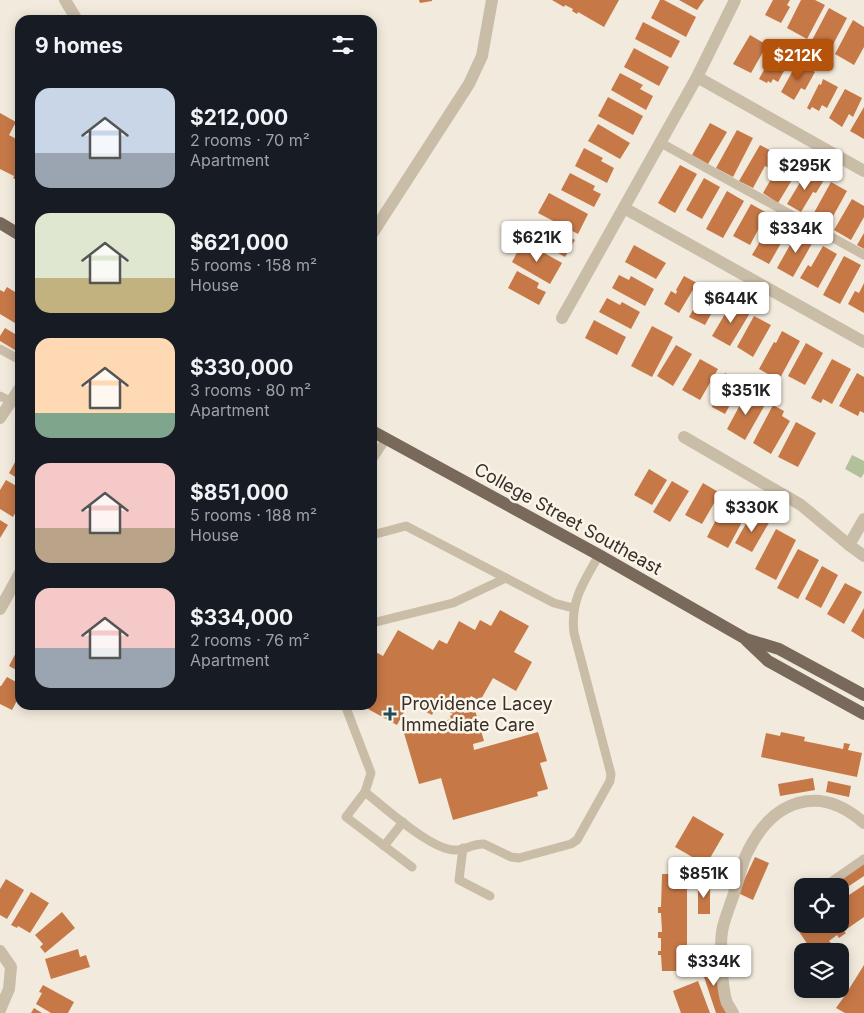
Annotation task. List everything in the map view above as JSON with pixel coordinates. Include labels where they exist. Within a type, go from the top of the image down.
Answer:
[{"type":"main road","points":[[0,223],[15,232]]},
{"type":"main road","name":"College Street Southeast","points":[[377,434],[599,554],[746,639],[779,649],[864,695]]},
{"type":"main road","name":"College Street Southeast","points":[[746,639],[768,661],[864,714]]},
{"type":"street","points":[[65,0],[75,15]]},
{"type":"street","points":[[377,226],[469,84],[482,56],[492,0]]},
{"type":"street","points":[[562,318],[697,77],[735,0]]},
{"type":"street","points":[[697,77],[864,171]]},
{"type":"street","points":[[624,208],[864,342]]},
{"type":"street","points":[[0,418],[5,399]]},
{"type":"street","points":[[684,437],[801,504],[864,556]]},
{"type":"street","points":[[849,545],[864,519]]},
{"type":"street","points":[[0,609],[15,582]]},
{"type":"street","points":[[733,1013],[727,1002],[722,969],[722,929],[747,852],[762,828],[779,811],[807,800],[833,803],[854,814],[864,823]]},
{"type":"street","points":[[0,951],[11,967],[9,989],[0,1010]]},
{"type":"lane","points":[[660,143],[864,255]]},
{"type":"lane","points":[[0,349],[15,357]]},
{"type":"lane","points":[[377,452],[386,438]]},
{"type":"lane","points":[[377,534],[406,526],[554,603],[574,608]]},
{"type":"lane","points":[[365,792],[436,845],[454,851],[479,843],[511,857],[519,858],[571,844],[577,840],[607,789],[611,774],[572,619],[582,586],[599,554]]},
{"type":"lane","points":[[377,622],[453,603],[506,578]]},
{"type":"lane","points":[[347,710],[372,774],[365,792],[346,817],[412,867]]},
{"type":"lane","points":[[384,846],[403,822]]},
{"type":"lane","points":[[463,848],[459,880],[490,896]]},
{"type":"lane","points":[[837,878],[864,859]]},
{"type":"green space","points":[[852,455],[864,461],[864,473],[861,478],[845,469]]},
{"type":"building","points":[[419,0],[432,0],[432,1],[420,3]]},
{"type":"building","points":[[552,0],[619,0],[604,27],[578,12],[577,14],[572,11],[573,9],[565,5],[564,7]]},
{"type":"building","points":[[660,0],[664,0],[696,17],[686,37],[651,18]]},
{"type":"building","points":[[679,0],[704,0],[697,10]]},
{"type":"building","points":[[773,0],[790,0],[787,5],[790,7],[781,23],[765,15]]},
{"type":"building","points":[[801,0],[815,0],[825,5],[807,39],[787,28]]},
{"type":"building","points":[[829,8],[847,18],[828,54],[810,44]]},
{"type":"building","points":[[853,20],[864,27],[864,47],[854,65],[835,54]]},
{"type":"building","points":[[643,22],[680,41],[671,58],[635,39]]},
{"type":"building","points":[[750,35],[767,45],[751,73],[733,64]]},
{"type":"building","points":[[634,48],[669,67],[659,86],[624,67]]},
{"type":"building","points":[[776,52],[790,60],[778,82],[773,79],[771,83],[768,81],[767,83],[759,79],[771,57],[773,58]]},
{"type":"building","points":[[797,63],[815,72],[805,90],[801,88],[794,100],[781,92]]},
{"type":"building","points":[[620,73],[643,85],[640,89],[653,96],[646,110],[611,90]]},
{"type":"building","points":[[823,79],[838,87],[827,108],[822,105],[819,111],[812,107],[810,110],[807,108]]},
{"type":"building","points":[[845,89],[862,98],[853,117],[849,114],[842,127],[829,118]]},
{"type":"building","points":[[608,97],[643,116],[633,135],[598,116]]},
{"type":"building","points":[[864,107],[864,139],[850,131]]},
{"type":"building","points":[[0,113],[15,121],[9,135],[15,138],[15,179],[13,178],[14,176],[0,169]]},
{"type":"building","points":[[710,123],[727,132],[708,164],[692,155]]},
{"type":"building","points":[[598,124],[630,143],[620,159],[588,141]]},
{"type":"building","points":[[737,130],[753,138],[733,177],[716,168]]},
{"type":"building","points":[[760,145],[777,154],[769,168],[765,166],[753,188],[739,181]]},
{"type":"building","points":[[584,148],[603,158],[601,161],[614,168],[607,183],[575,166]]},
{"type":"building","points":[[785,155],[801,165],[778,203],[763,193]]},
{"type":"building","points":[[680,165],[697,174],[675,213],[658,203]]},
{"type":"building","points":[[807,171],[824,180],[816,193],[813,192],[801,212],[787,204]]},
{"type":"building","points":[[570,173],[595,186],[593,190],[601,194],[594,207],[561,190]]},
{"type":"building","points":[[704,178],[720,187],[702,219],[686,210]]},
{"type":"building","points":[[831,182],[847,191],[826,229],[810,220]]},
{"type":"building","points":[[727,191],[744,201],[723,238],[706,229]]},
{"type":"building","points":[[549,193],[588,214],[578,234],[538,213]]},
{"type":"building","points":[[852,199],[864,206],[864,217],[851,240],[834,230]]},
{"type":"building","points":[[751,204],[767,213],[750,245],[733,236]]},
{"type":"building","points":[[775,216],[791,226],[769,264],[752,255]]},
{"type":"building","points":[[542,221],[575,240],[565,257],[532,238]]},
{"type":"building","points":[[798,231],[814,240],[793,277],[777,268]]},
{"type":"building","points":[[864,233],[864,249],[857,245]]},
{"type":"building","points":[[523,241],[562,263],[550,284],[512,262]]},
{"type":"building","points":[[634,245],[666,263],[656,279],[625,262]]},
{"type":"building","points":[[823,246],[837,254],[818,288],[800,278],[808,265],[811,267]]},
{"type":"building","points":[[844,256],[861,265],[840,304],[823,295]]},
{"type":"building","points":[[517,271],[539,283],[537,288],[546,292],[539,305],[508,288]]},
{"type":"building","points":[[619,275],[629,280],[631,276],[654,289],[645,306],[612,288]]},
{"type":"building","points":[[684,276],[697,283],[679,313],[664,304],[671,291],[676,294],[676,290]]},
{"type":"building","points":[[864,283],[864,313],[848,304],[855,291],[859,293]]},
{"type":"building","points":[[7,287],[15,292],[15,323],[0,314],[0,290],[4,292]]},
{"type":"building","points":[[710,290],[721,296],[705,325],[689,317],[698,301],[702,304]]},
{"type":"building","points":[[607,298],[620,305],[622,302],[640,312],[631,329],[599,312]]},
{"type":"building","points":[[732,302],[750,313],[730,346],[712,336]]},
{"type":"building","points":[[754,316],[771,325],[753,357],[737,347]]},
{"type":"building","points":[[594,320],[626,337],[617,355],[585,338]]},
{"type":"building","points":[[652,326],[673,337],[652,377],[631,366]]},
{"type":"building","points":[[5,328],[15,334],[15,350],[0,341],[0,336]]},
{"type":"building","points":[[782,331],[800,341],[779,380],[759,369]]},
{"type":"building","points":[[806,343],[823,353],[805,385],[788,376]]},
{"type":"building","points":[[676,345],[692,354],[673,386],[657,376]]},
{"type":"building","points":[[700,359],[718,369],[700,400],[682,390]]},
{"type":"building","points":[[832,359],[851,369],[832,404],[823,399],[821,403],[811,398]]},
{"type":"building","points":[[725,373],[742,383],[725,414],[712,407],[716,398],[713,396]]},
{"type":"building","points":[[857,373],[864,377],[864,413],[860,411],[858,416],[839,406]]},
{"type":"building","points":[[747,392],[766,403],[745,440],[727,429]]},
{"type":"building","points":[[773,405],[784,411],[782,416],[790,421],[771,454],[753,443]]},
{"type":"building","points":[[796,422],[816,433],[798,467],[778,457]]},
{"type":"building","points":[[15,462],[15,477],[9,473]]},
{"type":"building","points":[[649,469],[667,480],[652,505],[634,495]]},
{"type":"building","points":[[6,480],[15,485],[15,514],[13,517],[0,509],[0,490]]},
{"type":"building","points":[[672,481],[689,491],[670,522],[653,512]]},
{"type":"building","points":[[703,483],[720,493],[702,524],[685,515]]},
{"type":"building","points":[[728,497],[749,509],[728,548],[707,537]]},
{"type":"building","points":[[757,514],[770,521],[752,552],[735,543],[748,520],[752,523]]},
{"type":"building","points":[[0,520],[8,525],[0,538]]},
{"type":"building","points":[[776,529],[796,540],[776,580],[755,569]]},
{"type":"building","points":[[798,549],[819,560],[798,599],[777,588]]},
{"type":"building","points":[[822,566],[838,575],[821,608],[805,599]]},
{"type":"building","points":[[845,583],[862,592],[844,624],[827,614]]},
{"type":"building","points":[[864,608],[864,639],[851,631]]},
{"type":"building","name":"Providence Lacey Immediate Care","points":[[500,610],[529,626],[514,652],[532,662],[516,691],[493,678],[480,701],[471,696],[463,710],[464,713],[475,710],[484,741],[473,744],[474,750],[538,732],[547,761],[540,763],[548,789],[537,792],[538,796],[453,820],[441,778],[419,784],[404,733],[451,719],[450,716],[453,714],[437,705],[432,715],[409,703],[397,725],[370,710],[377,710],[377,653],[383,656],[398,630],[433,650],[439,640],[447,644],[459,621],[475,630],[480,620],[491,626]]},
{"type":"building","points":[[15,655],[15,669],[9,666]]},
{"type":"building","points":[[7,677],[15,681],[15,704],[12,710],[0,704],[1,686]]},
{"type":"building","points":[[781,732],[805,737],[804,741],[843,749],[844,743],[850,744],[848,750],[862,753],[857,777],[761,757],[766,733],[780,736]]},
{"type":"building","points":[[813,778],[815,790],[780,796],[778,784]]},
{"type":"building","points":[[828,781],[851,786],[849,797],[826,792]]},
{"type":"building","points":[[693,816],[724,834],[706,865],[675,847]]},
{"type":"building","points":[[755,857],[769,863],[753,900],[738,893]]},
{"type":"building","points":[[864,861],[864,876],[849,886],[849,878],[839,878]]},
{"type":"building","points":[[662,874],[687,874],[687,971],[662,971],[661,955],[658,955],[658,951],[661,951],[661,938],[658,938],[658,932],[662,932],[661,913],[658,913],[658,907],[661,907]]},
{"type":"building","points":[[6,879],[24,890],[7,919],[0,915],[0,889]]},
{"type":"building","points":[[698,883],[710,883],[710,914],[698,914]]},
{"type":"building","points":[[864,885],[864,917],[849,928],[849,895]]},
{"type":"building","points":[[31,892],[49,903],[30,933],[18,926],[17,928],[11,925]]},
{"type":"building","points":[[62,912],[75,928],[45,953],[40,947],[43,944],[35,935]]},
{"type":"building","points":[[800,933],[846,933],[839,938],[837,935],[829,941],[831,943],[807,943]]},
{"type":"building","points":[[78,949],[80,957],[86,955],[90,967],[51,979],[45,959]]},
{"type":"building","points":[[710,958],[729,1013],[716,1013],[699,962]]},
{"type":"building","points":[[864,965],[864,1013],[845,1013],[836,1008],[843,998],[849,998],[849,989]]},
{"type":"building","points":[[698,981],[710,1013],[681,1013],[673,991]]},
{"type":"building","points":[[43,985],[74,1002],[68,1013],[51,1013],[36,1004],[42,993],[39,992]]},
{"type":"building","points":[[34,1008],[42,1013],[31,1013]]},
{"type":"place","name":"Providence Lacey Immediate Care","points":[[390,714]]}]
